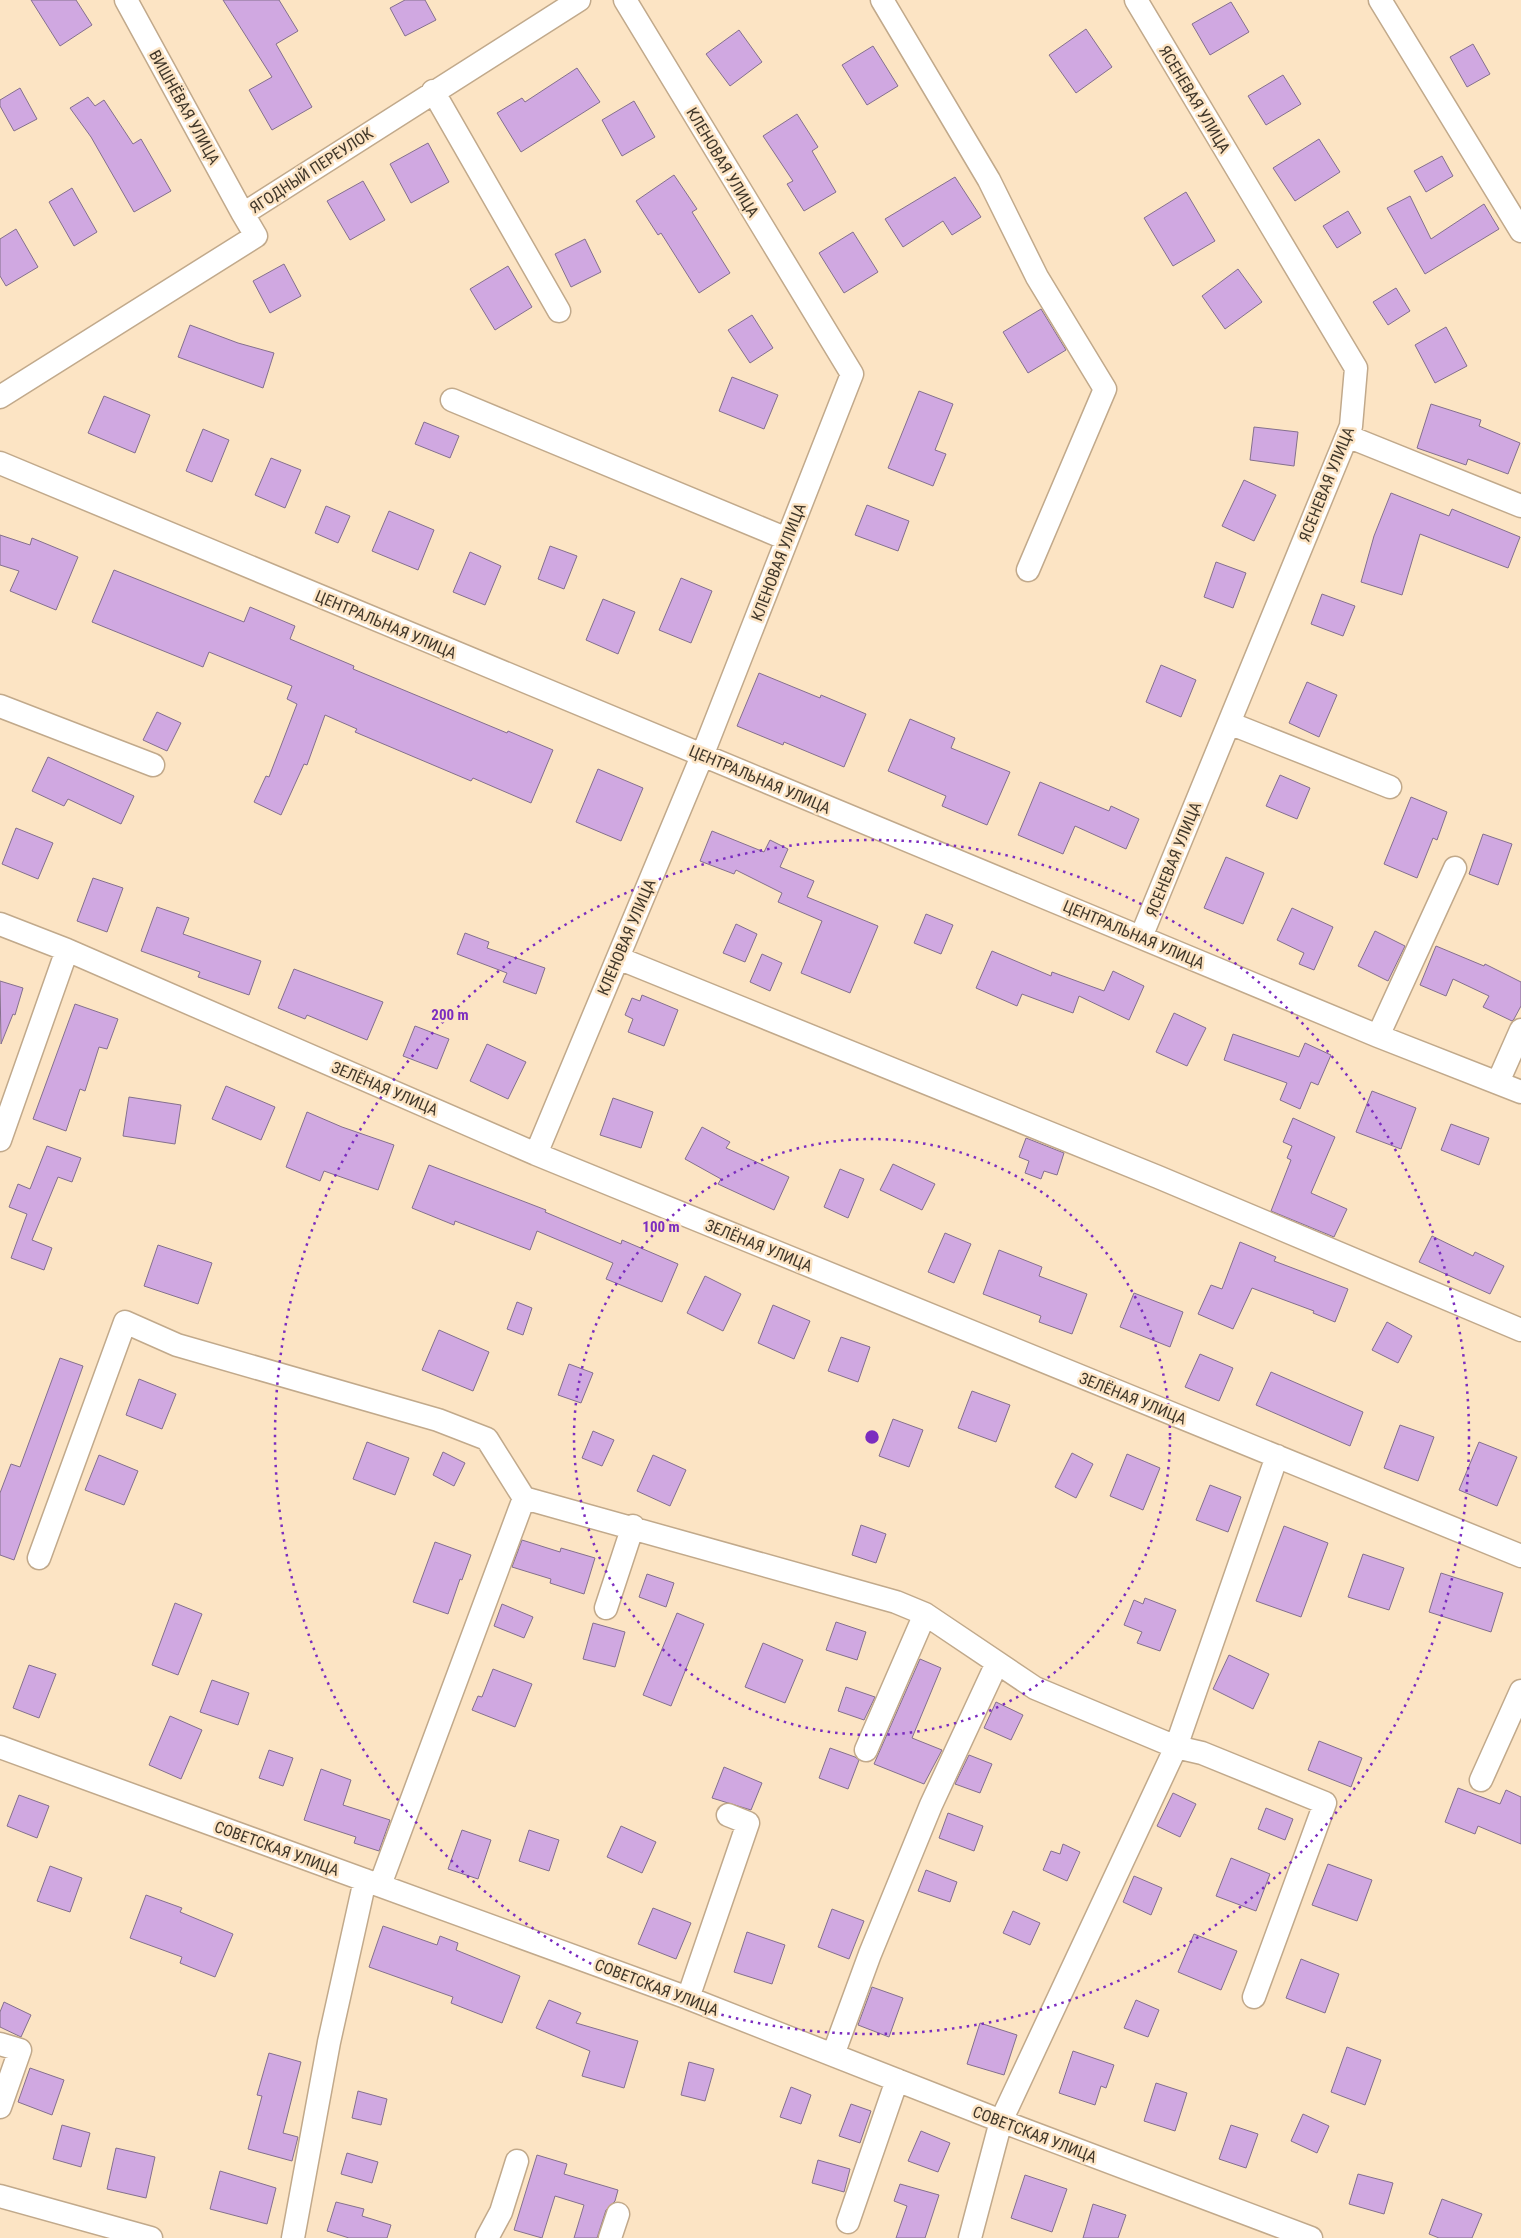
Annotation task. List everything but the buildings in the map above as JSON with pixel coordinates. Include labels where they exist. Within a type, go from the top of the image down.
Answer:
[{"type":"street","name":"ВИШНЁВАЯ УЛИЦА","points":[[126,0],[243,214]]},
{"type":"street","name":"ЯГОДНЫЙ ПЕРЕУЛОК","points":[[0,398],[256,236],[243,214],[433,91],[579,0]]},
{"type":"street","name":"КЛЕНОВАЯ УЛИЦА","points":[[536,1154],[702,756],[852,374],[625,0]]},
{"type":"street","points":[[882,0],[989,180],[1037,278],[1105,389],[1028,570]]},
{"type":"street","name":"ЯСЕНЕВАЯ УЛИЦА","points":[[1136,0],[1356,368],[1351,426],[1141,937]]},
{"type":"street","points":[[1380,0],[1521,231]]},
{"type":"street","points":[[433,91],[559,311]]},
{"type":"street","points":[[452,400],[787,539]]},
{"type":"street","points":[[1347,436],[1521,506]]},
{"type":"street","name":"ЦЕНТРАЛЬНАЯ УЛИЦА","points":[[0,463],[1378,1036],[1521,1092]]},
{"type":"street","points":[[0,706],[154,765]]},
{"type":"street","points":[[1229,723],[1390,787]]},
{"type":"street","points":[[1378,1036],[1454,868]]},
{"type":"street","name":"ЗЕЛЁНАЯ УЛИЦА","points":[[0,924],[66,950],[536,1154],[1521,1556]]},
{"type":"street","points":[[0,1140],[66,950]]},
{"type":"street","points":[[618,958],[1158,1177],[1521,1330]]},
{"type":"street","points":[[1498,1082],[1521,1030]]},
{"type":"street","points":[[39,1558],[125,1322],[177,1345],[438,1420],[487,1439],[524,1498],[633,1526],[896,1602],[925,1614],[1035,1688],[1176,1747],[1202,1753],[1325,1803],[1254,1997]]},
{"type":"street","points":[[970,2238],[1001,2122],[1176,1747],[1277,1456]]},
{"type":"street","points":[[293,2238],[329,2042],[372,1882],[524,1498]]},
{"type":"street","points":[[606,1608],[633,1526]]},
{"type":"street","points":[[866,1750],[925,1614]]},
{"type":"street","points":[[833,2055],[870,1954],[931,1805],[997,1663]]},
{"type":"street","points":[[1481,1780],[1521,1691]]},
{"type":"street","name":"СОВЕТСКАЯ УЛИЦА","points":[[0,1747],[688,1998],[1001,2122],[1311,2238]]},
{"type":"street","points":[[688,1998],[748,1823],[728,1816]]},
{"type":"street","points":[[0,2044],[20,2050],[0,2107]]},
{"type":"street","points":[[848,2222],[897,2080]]},
{"type":"street","points":[[487,2238],[501,2212],[517,2161]]},
{"type":"street","points":[[0,2196],[152,2238]]},
{"type":"street","points":[[610,2238],[618,2214]]}]
